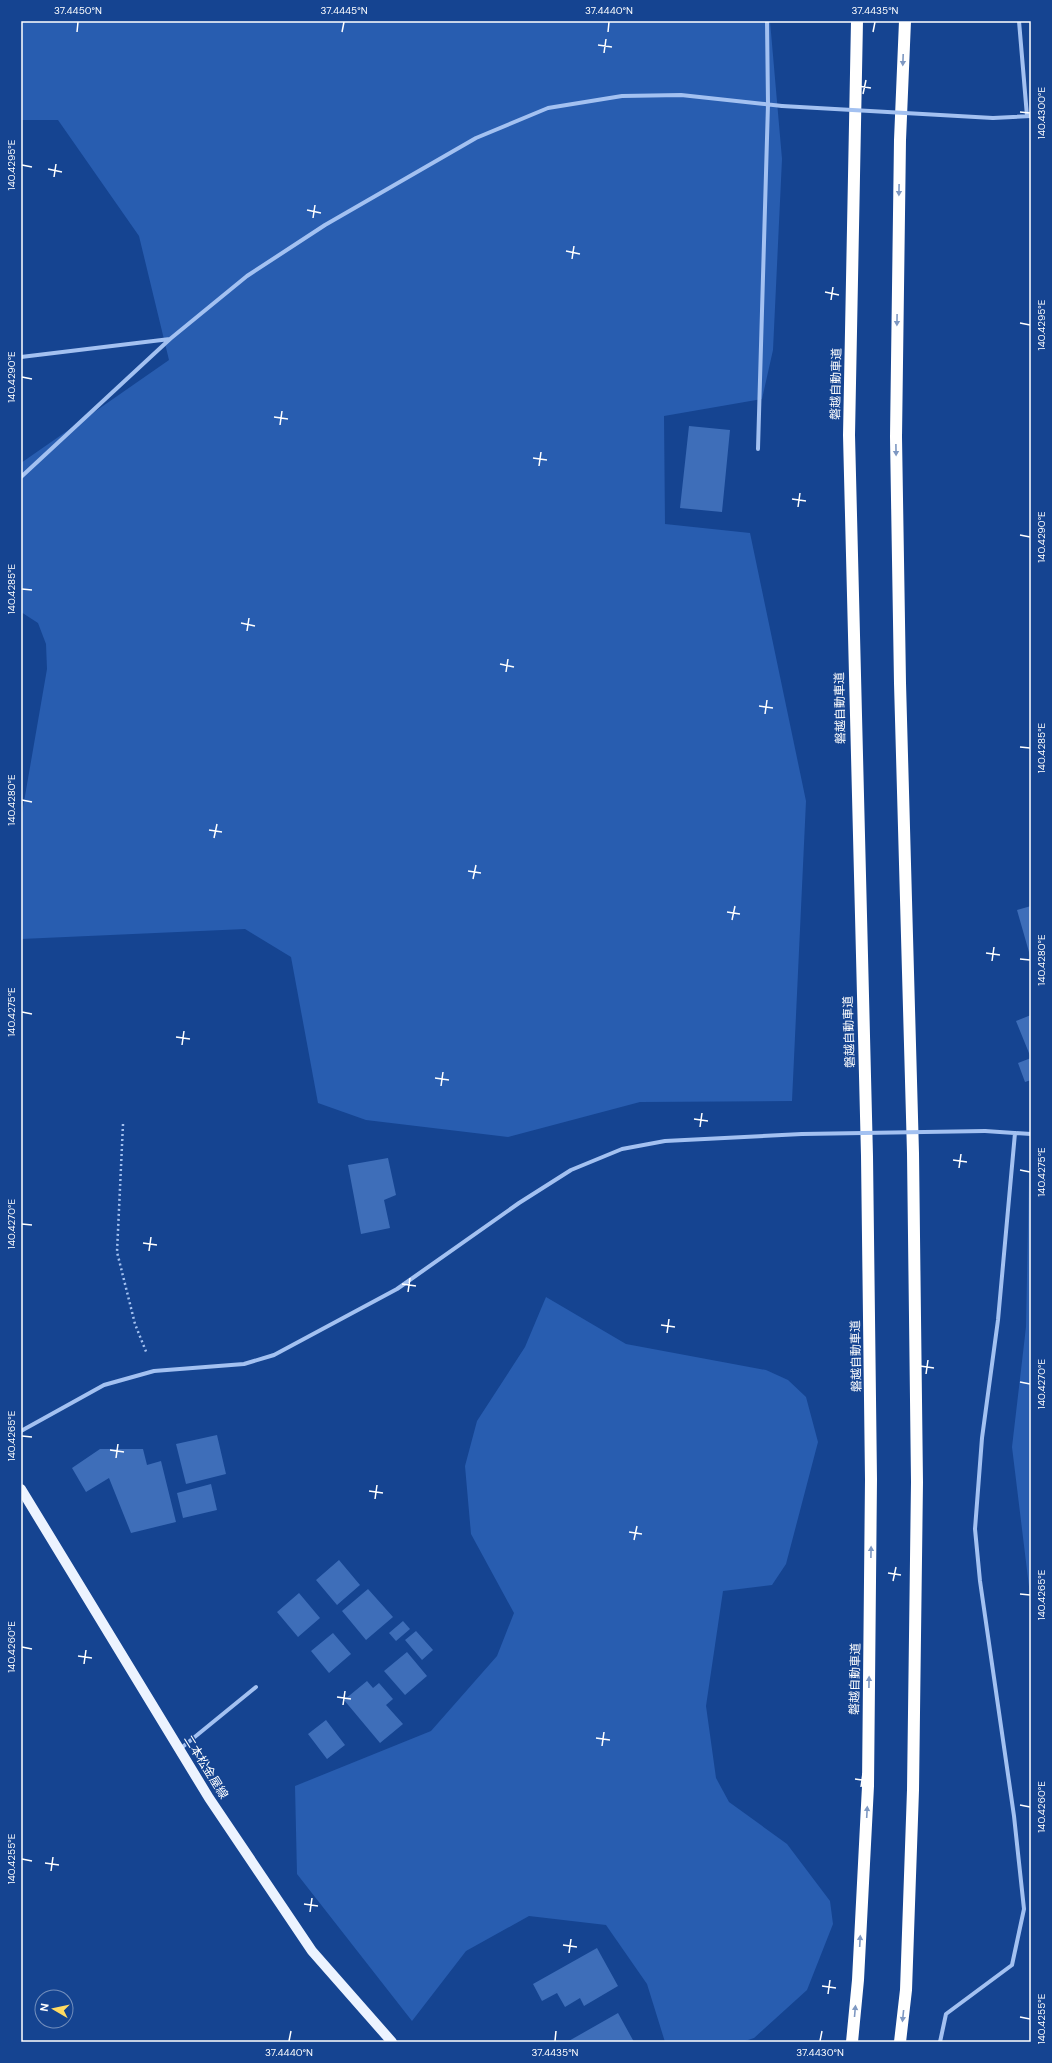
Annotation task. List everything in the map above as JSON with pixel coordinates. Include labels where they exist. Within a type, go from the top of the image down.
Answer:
[{"type":"highway","name":"磐越自動車道","points":[[852,2042],[858,1980],[868,1786],[871,1479],[867,1156],[849,435],[857,21]]},
{"type":"highway","points":[[900,2042],[906,1990],[913,1790],[917,1482],[913,1153],[900,675],[896,437],[900,140],[905,21]]},
{"type":"main road","name":"二本松金屋線","points":[[21,1489],[209,1798],[312,1951],[392,2042]]},
{"type":"street","points":[[758,449],[768,104],[766,21]]},
{"type":"street","points":[[21,476],[170,339],[247,276],[325,225],[476,138],[548,108],[622,96],[681,95],[782,106],[993,118],[1029,116],[1019,21]]},
{"type":"street","points":[[21,357],[170,339]]},
{"type":"street","points":[[21,1431],[104,1385],[154,1371],[244,1364],[274,1355],[397,1289],[519,1203],[571,1170],[622,1150],[665,1141],[802,1134],[985,1131],[1031,1134]]},
{"type":"street","points":[[940,2042],[946,2014],[1012,1965],[1024,1909],[1014,1816],[980,1581],[975,1529],[982,1438],[998,1320],[1015,1133]]},
{"type":"street","points":[[180,1749],[256,1686]]},
{"type":"path","points":[[123,1124],[116,1252],[135,1324],[154,1371]]},
{"type":"shaded area","points":[[21,21],[770,21],[782,159],[773,350],[762,399],[664,416],[665,524],[750,533],[806,801],[792,1101],[640,1102],[508,1137],[366,1120],[318,1103],[291,957],[245,929],[21,939],[21,819],[47,669],[46,644],[38,623],[21,612],[21,463],[169,360],[139,236],[58,120],[21,120]]},
{"type":"shaded area","points":[[1031,1172],[1031,1603],[1012,1447],[1026,1327],[1029,1173]]},
{"type":"shaded area","points":[[546,1297],[626,1344],[766,1370],[788,1380],[806,1397],[818,1442],[786,1564],[772,1585],[723,1591],[706,1706],[716,1778],[729,1802],[787,1844],[830,1901],[833,1924],[807,1990],[754,2038],[742,2042],[665,2042],[647,1984],[606,1925],[529,1916],[466,1951],[412,2021],[297,1874],[295,1786],[431,1731],[497,1656],[514,1613],[471,1534],[465,1466],[477,1421],[525,1347]]},
{"type":"building","points":[[689,426],[730,430],[722,512],[680,508]]},
{"type":"building","points":[[1031,906],[1031,959],[1017,910]]},
{"type":"building","points":[[1031,1015],[1031,1058],[1016,1021]]},
{"type":"building","points":[[1031,1058],[1031,1080],[1025,1082],[1018,1063]]},
{"type":"building","points":[[388,1158],[396,1195],[384,1200],[390,1228],[361,1234],[348,1165]]},
{"type":"building","points":[[217,1435],[226,1474],[186,1484],[176,1444]]},
{"type":"building","points":[[100,1449],[143,1449],[147,1465],[161,1461],[176,1522],[131,1533],[109,1478],[86,1492],[72,1468]]},
{"type":"building","points":[[211,1484],[217,1510],[183,1518],[177,1493]]},
{"type":"building","points":[[339,1560],[360,1585],[337,1605],[316,1580]]},
{"type":"building","points":[[368,1589],[393,1617],[366,1640],[342,1611]]},
{"type":"building","points":[[299,1593],[320,1618],[298,1637],[277,1612]]},
{"type":"building","points":[[403,1621],[410,1629],[396,1641],[389,1633]]},
{"type":"building","points":[[416,1631],[433,1650],[422,1660],[405,1640]]},
{"type":"building","points":[[333,1633],[351,1654],[329,1673],[311,1651]]},
{"type":"building","points":[[407,1652],[427,1676],[405,1695],[384,1671]]},
{"type":"building","points":[[367,1681],[373,1688],[379,1683],[393,1699],[386,1705],[403,1724],[380,1743],[344,1700]]},
{"type":"building","points":[[326,1720],[345,1745],[327,1759],[308,1734]]},
{"type":"building","points":[[597,1948],[618,1986],[584,2006],[580,1998],[565,2007],[557,1993],[542,2001],[533,1984]]},
{"type":"building","points":[[618,2013],[634,2042],[567,2042]]}]
